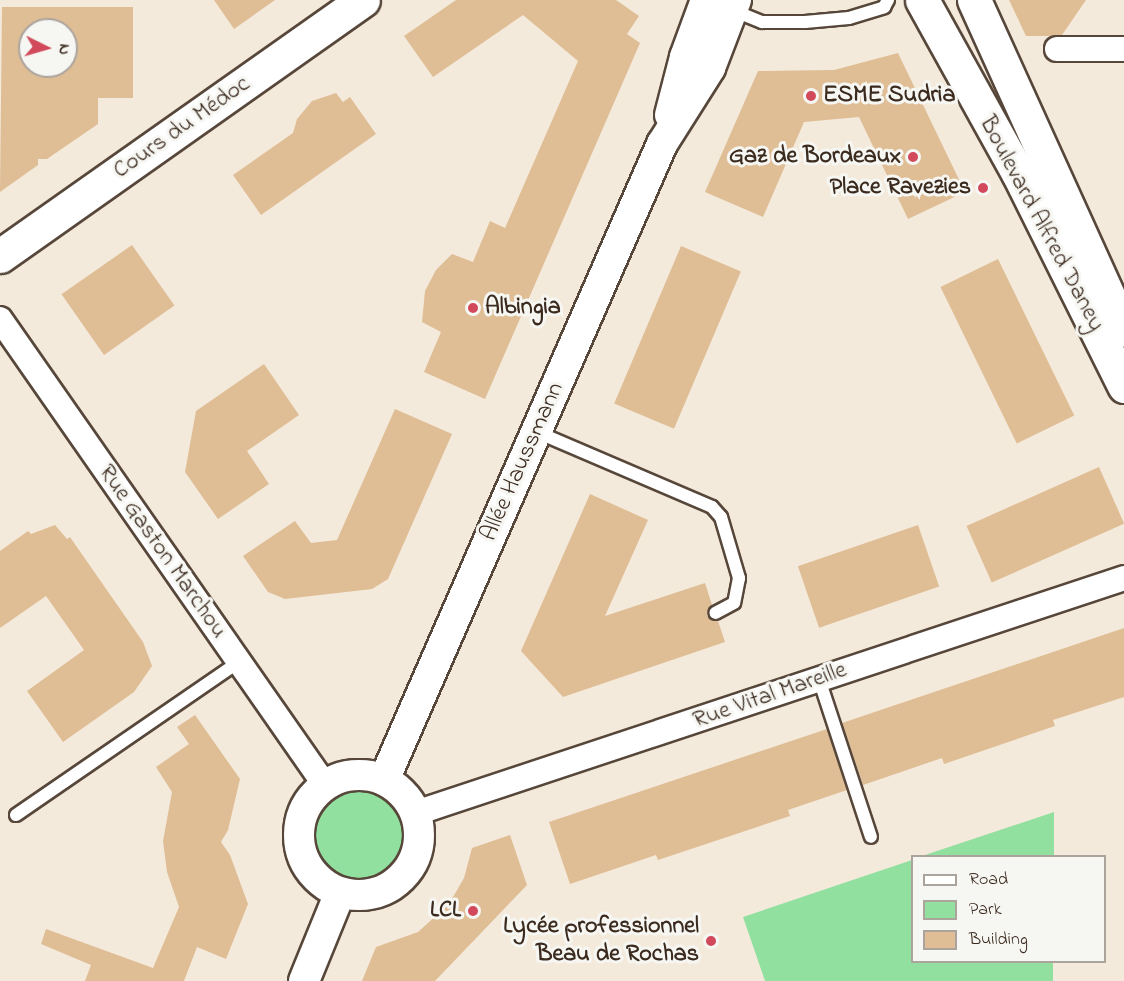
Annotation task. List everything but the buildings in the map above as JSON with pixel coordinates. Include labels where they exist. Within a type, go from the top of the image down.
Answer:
[{"type":"main road","name":"Cours du Médoc","points":[[0,256],[363,0]]},
{"type":"main road","name":"Boulevard Alfred Daney","points":[[922,0],[1018,173],[1124,386]]},
{"type":"main road","name":"Boulevard Alfred Daney","points":[[974,0],[1124,330]]},
{"type":"street","name":"Allée Haussmann","points":[[662,144],[685,57],[706,0]]},
{"type":"street","name":"Allée Haussmann","points":[[384,780],[662,144],[710,68],[737,0]]},
{"type":"street","points":[[1057,49],[1124,49]]},
{"type":"street","name":"Rue Gaston Marchou","points":[[0,319],[325,785]]},
{"type":"street","name":"Rue Vital Mareille","points":[[416,813],[1124,578]]},
{"type":"street","points":[[364,774],[384,780],[397,788],[416,813],[418,850],[398,882],[363,896],[340,893],[318,880],[300,849],[303,813],[325,785],[343,776],[364,774]]},
{"type":"street","points":[[304,981],[340,893]]},
{"type":"lane","points":[[737,0],[742,14],[762,22],[849,18],[884,7],[888,0]]},
{"type":"lane","points":[[536,432],[712,507],[722,517],[739,578],[734,603],[715,613]]},
{"type":"lane","points":[[16,815],[239,662]]},
{"type":"lane","points":[[819,679],[871,837]]},
{"type":"green space","points":[[358,788],[376,792],[391,802],[401,817],[405,835],[401,853],[391,868],[376,878],[358,882],[340,878],[325,868],[315,853],[311,835],[315,817],[325,802],[340,792]]},
{"type":"green space","points":[[1054,812],[1054,855],[925,855]]},
{"type":"green space","points":[[911,860],[911,963],[1053,963],[1053,981],[765,981],[743,917]]},
{"type":"place","name":"ESME Sudria","points":[[811,96]]},
{"type":"place","name":"Gaz de Bordeaux","points":[[913,157]]},
{"type":"place","name":"Place Ravezies","points":[[983,188]]},
{"type":"place","name":"Albingia","points":[[473,308]]},
{"type":"place","name":"LCL","points":[[473,911]]},
{"type":"place","name":"Lycée professionnel Beau de Rochas","points":[[711,941]]}]
